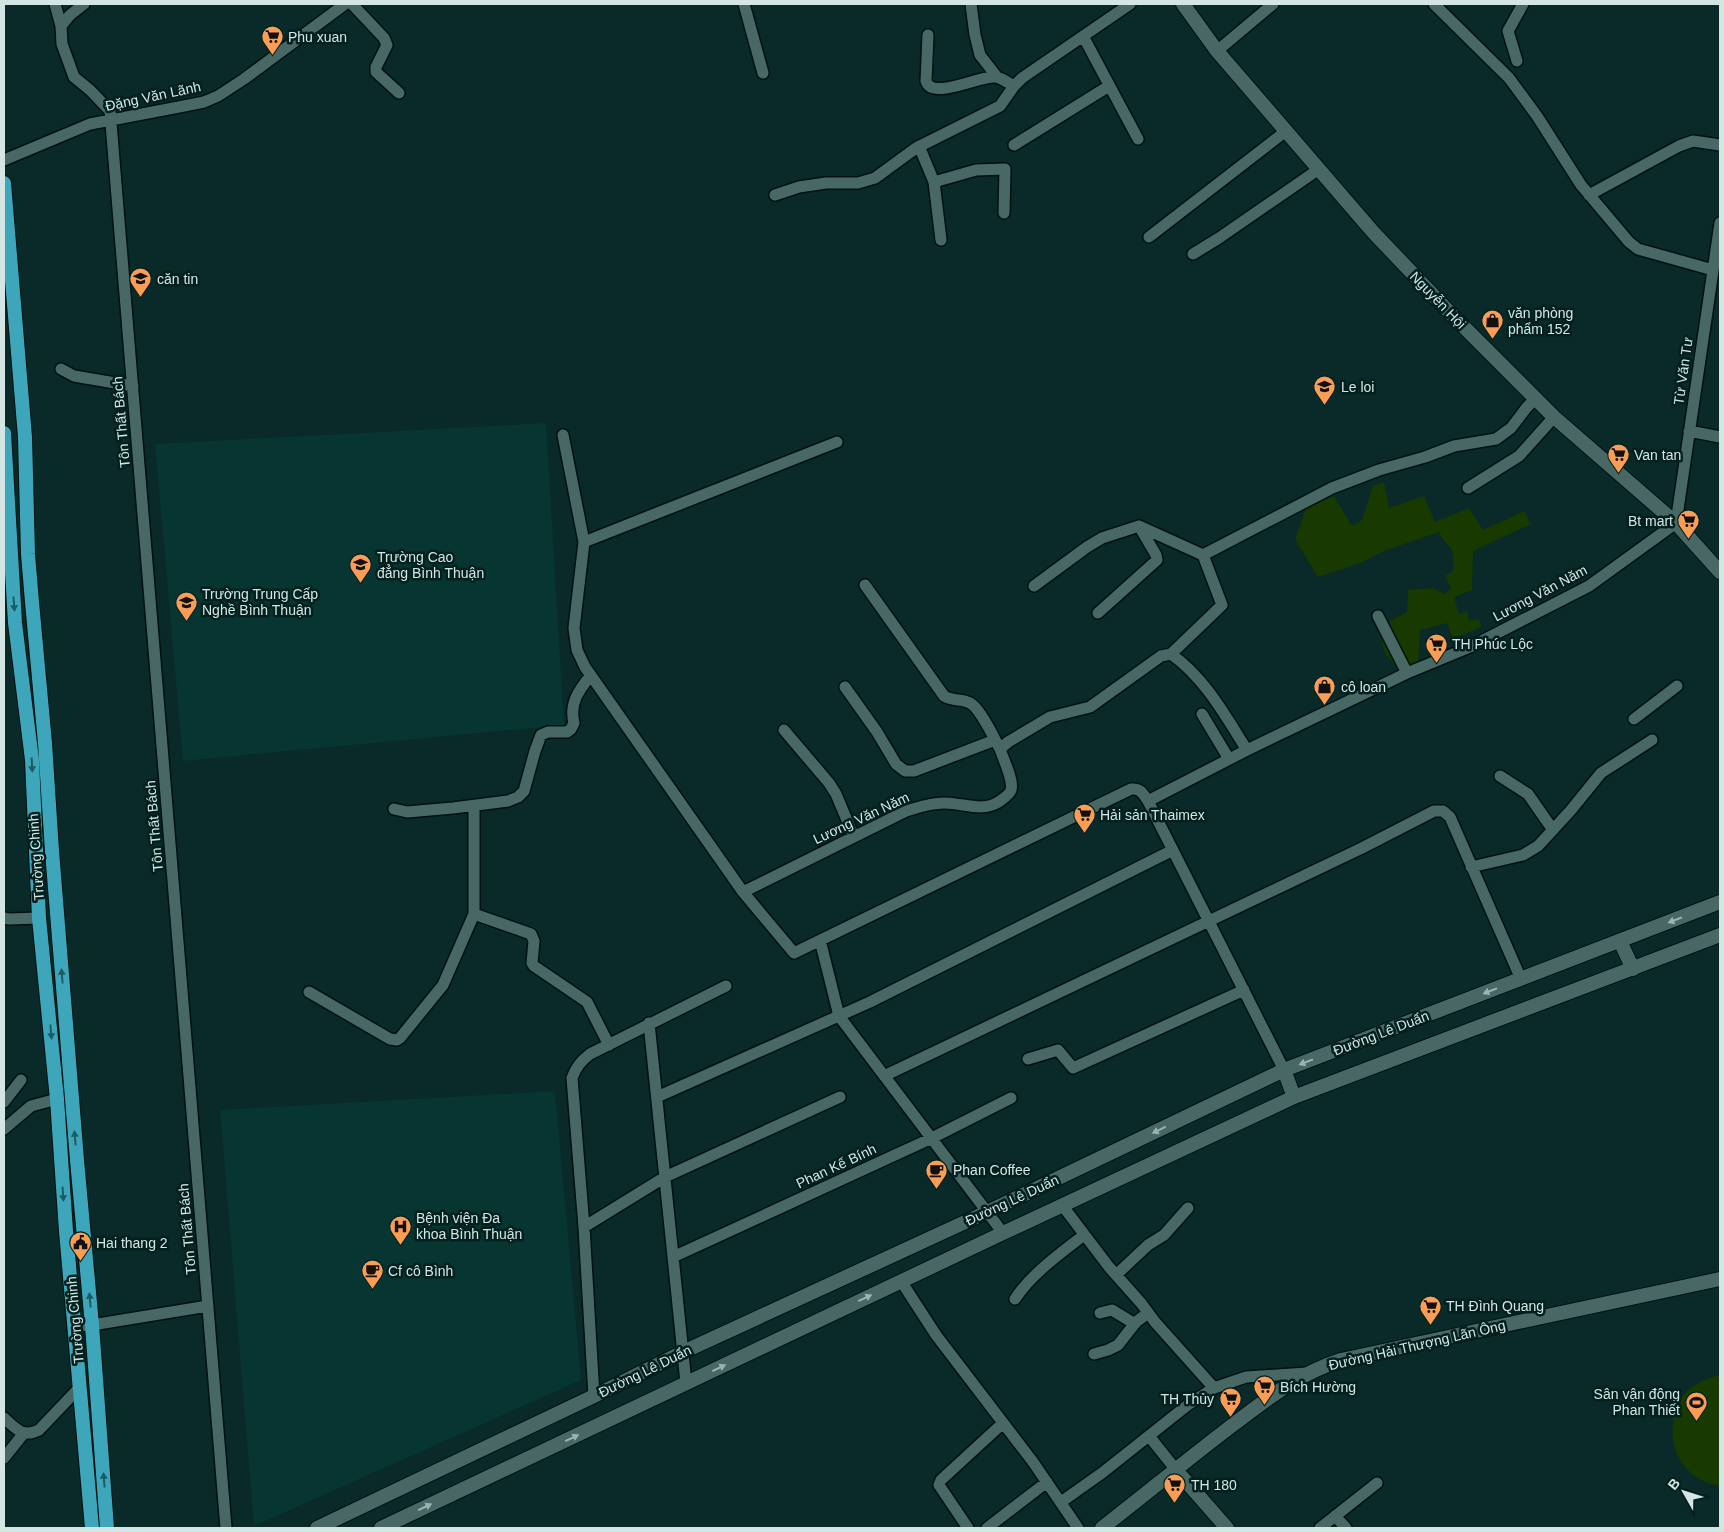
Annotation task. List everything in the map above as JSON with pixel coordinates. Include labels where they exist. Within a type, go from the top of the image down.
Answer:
[{"type":"highway","name":"Trường Chinh","points":[[4,183],[5,225],[25,437],[28,554],[45,742],[107,1528]]},
{"type":"highway","name":"Trường Chinh","points":[[4,433],[16,623],[32,760],[39,918],[57,1099],[74,1326],[92,1528]]},
{"type":"main road","name":"Nguyễn Hội","points":[[1183,4],[1217,51],[1373,232],[1452,315],[1554,417],[1676,523],[1720,572]]},
{"type":"main road","name":"Đường Lê Duẩn","points":[[317,1528],[682,1352],[987,1212],[1284,1070],[1720,902]]},
{"type":"main road","name":"Đường Lê Duẩn","points":[[381,1528],[1294,1097],[1720,935]]},
{"type":"main road","points":[[1620,941],[1633,969]]},
{"type":"main road","points":[[1284,1070],[1294,1097]]},
{"type":"main road","name":"Đường Hải Thượng Lãn Ông","points":[[1102,1528],[1247,1414],[1307,1373],[1341,1360],[1720,1279]]},
{"type":"main road","points":[[1176,1470],[1227,1528]]},
{"type":"street","points":[[55,4],[61,26],[62,44],[74,77],[90,90],[110,112],[111,121]]},
{"type":"street","points":[[61,26],[70,15],[84,4]]},
{"type":"street","name":"Đặng Văn Lãnh","points":[[4,160],[90,124],[191,105],[218,96],[244,80],[345,4]]},
{"type":"street","points":[[352,4],[384,38],[387,45],[376,67],[376,72],[399,93]]},
{"type":"street","points":[[756,4],[745,7],[763,73]]},
{"type":"street","points":[[971,4],[980,55],[997,77],[1014,86]]},
{"type":"street","points":[[775,195],[799,187],[826,183],[858,183],[875,178],[919,146],[1000,106],[1022,78],[1130,4]]},
{"type":"street","points":[[1217,51],[1273,4]]},
{"type":"street","points":[[1434,4],[1514,84],[1588,195],[1629,242],[1638,248],[1713,270]]},
{"type":"street","points":[[1516,61],[1508,31],[1523,4]]},
{"type":"street","points":[[928,35],[927,86],[932,89],[949,88],[980,79],[997,77]]},
{"type":"street","points":[[1083,36],[1138,139]]},
{"type":"street","points":[[1014,145],[1109,86]]},
{"type":"street","name":"Tôn Thất Bách","points":[[111,121],[226,1528]]},
{"type":"street","points":[[1149,238],[1286,131]]},
{"type":"street","points":[[1588,195],[1679,146],[1693,141],[1720,145]]},
{"type":"street","points":[[919,146],[934,182],[941,240]]},
{"type":"street","points":[[934,182],[976,170],[1005,169],[1004,213]]},
{"type":"street","points":[[1193,254],[1319,169]]},
{"type":"street","name":"Từ Văn Tư","points":[[1676,523],[1720,223]]},
{"type":"street","points":[[60,369],[74,376],[133,386]]},
{"type":"street","points":[[1203,555],[1332,488],[1378,470],[1425,457],[1454,446],[1496,438],[1511,428],[1527,407],[1536,399]]},
{"type":"street","points":[[1468,488],[1519,456],[1554,417]]},
{"type":"street","points":[[1690,431],[1720,437]]},
{"type":"street","points":[[563,435],[584,542],[574,628],[577,650],[591,675],[743,892],[794,953],[1131,789],[1140,790],[1148,801],[1284,1070]]},
{"type":"street","points":[[584,542],[838,442]]},
{"type":"street","name":"Lương Văn Năm","points":[[1148,801],[1247,750],[1407,673],[1470,647],[1589,586],[1676,523]]},
{"type":"street","points":[[1098,613],[1157,560],[1139,526]]},
{"type":"street","points":[[845,687],[877,732],[896,764],[905,771],[914,770],[1008,742],[1050,717],[1090,707],[1161,656],[1171,654],[1222,605],[1203,555],[1139,526],[1102,538],[1034,586]]},
{"type":"street","points":[[865,585],[944,696],[950,700],[970,703],[977,709],[997,744]]},
{"type":"street","points":[[1378,616],[1407,673]]},
{"type":"street","points":[[1171,654],[1183,662],[1216,701],[1247,750]]},
{"type":"street","points":[[394,809],[407,812],[474,806],[508,801],[522,794],[541,735],[548,732],[567,732],[571,729],[574,723],[573,710],[577,692],[591,675]]},
{"type":"street","points":[[1634,719],[1677,686]]},
{"type":"street","points":[[1202,714],[1229,759]]},
{"type":"street","points":[[784,730],[830,783],[854,837]]},
{"type":"street","points":[[1471,867],[1523,855],[1538,846],[1601,773],[1652,740]]},
{"type":"street","name":"Lương Văn Năm","points":[[743,892],[906,811],[926,805],[945,803],[984,808],[994,805],[1006,797],[1011,790],[1011,780],[997,744]]},
{"type":"street","points":[[1500,776],[1528,794],[1553,830]]},
{"type":"street","points":[[309,992],[390,1039],[396,1040],[400,1038],[443,985],[474,914],[474,806]]},
{"type":"street","points":[[884,1076],[1362,848],[1434,811],[1443,811],[1450,817],[1521,979]]},
{"type":"street","points":[[657,1097],[839,1016],[1173,850]]},
{"type":"street","points":[[474,914],[531,934],[534,941],[532,963],[534,966],[587,1002],[608,1045]]},
{"type":"street","points":[[4,918],[9,920],[39,918]]},
{"type":"street","points":[[820,940],[839,1016],[1003,1233]]},
{"type":"street","points":[[594,1396],[584,1227],[572,1078],[580,1062],[590,1054],[726,986]]},
{"type":"street","points":[[1028,1059],[1058,1050],[1073,1068],[1244,990]]},
{"type":"street","points":[[649,1023],[686,1383]]},
{"type":"street","points":[[4,1102],[21,1080]]},
{"type":"street","points":[[584,1227],[665,1177],[840,1097]]},
{"type":"street","name":"Phan Kế Bính","points":[[673,1257],[932,1138],[1011,1098]]},
{"type":"street","points":[[4,1129],[31,1106],[57,1099]]},
{"type":"street","points":[[1062,1205],[1116,1275],[1214,1388]]},
{"type":"street","points":[[1116,1275],[1148,1245],[1164,1235],[1188,1208]]},
{"type":"street","points":[[1016,1298],[1020,1291],[1054,1259],[1084,1235]]},
{"type":"street","points":[[901,1282],[936,1336],[1047,1482],[1078,1528]]},
{"type":"street","points":[[74,1326],[208,1306]]},
{"type":"street","points":[[1100,1313],[1112,1310],[1135,1324]]},
{"type":"street","points":[[1094,1354],[1118,1345],[1135,1324],[1148,1313]]},
{"type":"street","points":[[1061,1502],[1102,1473],[1190,1404],[1214,1388],[1246,1377],[1307,1373]]},
{"type":"street","points":[[4,1418],[24,1433],[31,1434],[39,1430],[80,1387]]},
{"type":"street","points":[[968,1528],[939,1485],[940,1480],[1002,1423]]},
{"type":"street","points":[[4,1458],[24,1433]]},
{"type":"street","points":[[1149,1436],[1176,1470]]},
{"type":"street","points":[[987,1528],[1047,1482]]},
{"type":"street","points":[[1320,1528],[1378,1483]]},
{"type":"street","points":[[1335,1516],[1346,1528]]},
{"type":"shaded area","name":"Trường Cao đẳng Bình Thuận","points":[[546,423],[564,725],[183,761],[155,444]]},
{"type":"shaded area","name":"Bệnh viện Đa khoa Bình Thuận","points":[[555,1091],[581,1380],[254,1526],[220,1110]]},
{"type":"green space","points":[[1384,482],[1389,508],[1424,496],[1435,522],[1469,508],[1483,530],[1524,511],[1531,524],[1473,551],[1472,590],[1454,597],[1459,614],[1467,611],[1469,621],[1479,619],[1481,627],[1453,639],[1447,623],[1420,630],[1418,664],[1400,672],[1384,651],[1379,627],[1407,612],[1408,590],[1432,588],[1444,594],[1451,588],[1445,576],[1453,571],[1453,555],[1439,532],[1384,551],[1363,562],[1318,577],[1295,539],[1306,509],[1334,496],[1352,526],[1362,520],[1373,486]]},
{"type":"green space","name":"Sân vận động Phan Thiết","points":[[1720,1375],[1720,1486],[1699,1479],[1683,1465],[1674,1446],[1673,1417],[1675,1408],[1688,1390],[1706,1379]]},
{"type":"place","name":"Phu xuan","points":[[272,56]]},
{"type":"place","name":"căn tin","points":[[141,298]]},
{"type":"place","name":"văn phòng phẩm 152","points":[[1492,340]]},
{"type":"place","name":"Le loi","points":[[1325,406]]},
{"type":"place","name":"Van tan","points":[[1618,474]]},
{"type":"place","name":"Bt mart","points":[[1689,540]]},
{"type":"place","name":"Trường Cao đẳng Bình Thuận","points":[[361,584]]},
{"type":"place","name":"Trường Trung Cấp Nghề Bình Thuận","points":[[186,621]]},
{"type":"place","name":"TH Phúc Lộc","points":[[1436,663]]},
{"type":"place","name":"cô loan","points":[[1325,706]]},
{"type":"place","name":"Hải sản Thaimex","points":[[1084,834]]},
{"type":"place","name":"Phan Coffee","points":[[937,1189]]},
{"type":"place","name":"Bệnh viện Đa khoa Bình Thuận","points":[[400,1245]]},
{"type":"place","name":"Hai thang 2","points":[[80,1262]]},
{"type":"place","name":"Cf cô Bình","points":[[372,1290]]},
{"type":"place","name":"TH Đình Quang","points":[[1430,1325]]},
{"type":"place","name":"Bích Hường","points":[[1264,1406]]},
{"type":"place","name":"TH Thủy","points":[[1230,1418]]},
{"type":"place","name":"Sân vận động Phan Thiết","points":[[1696,1421]]},
{"type":"place","name":"TH 180","points":[[1175,1504]]}]
